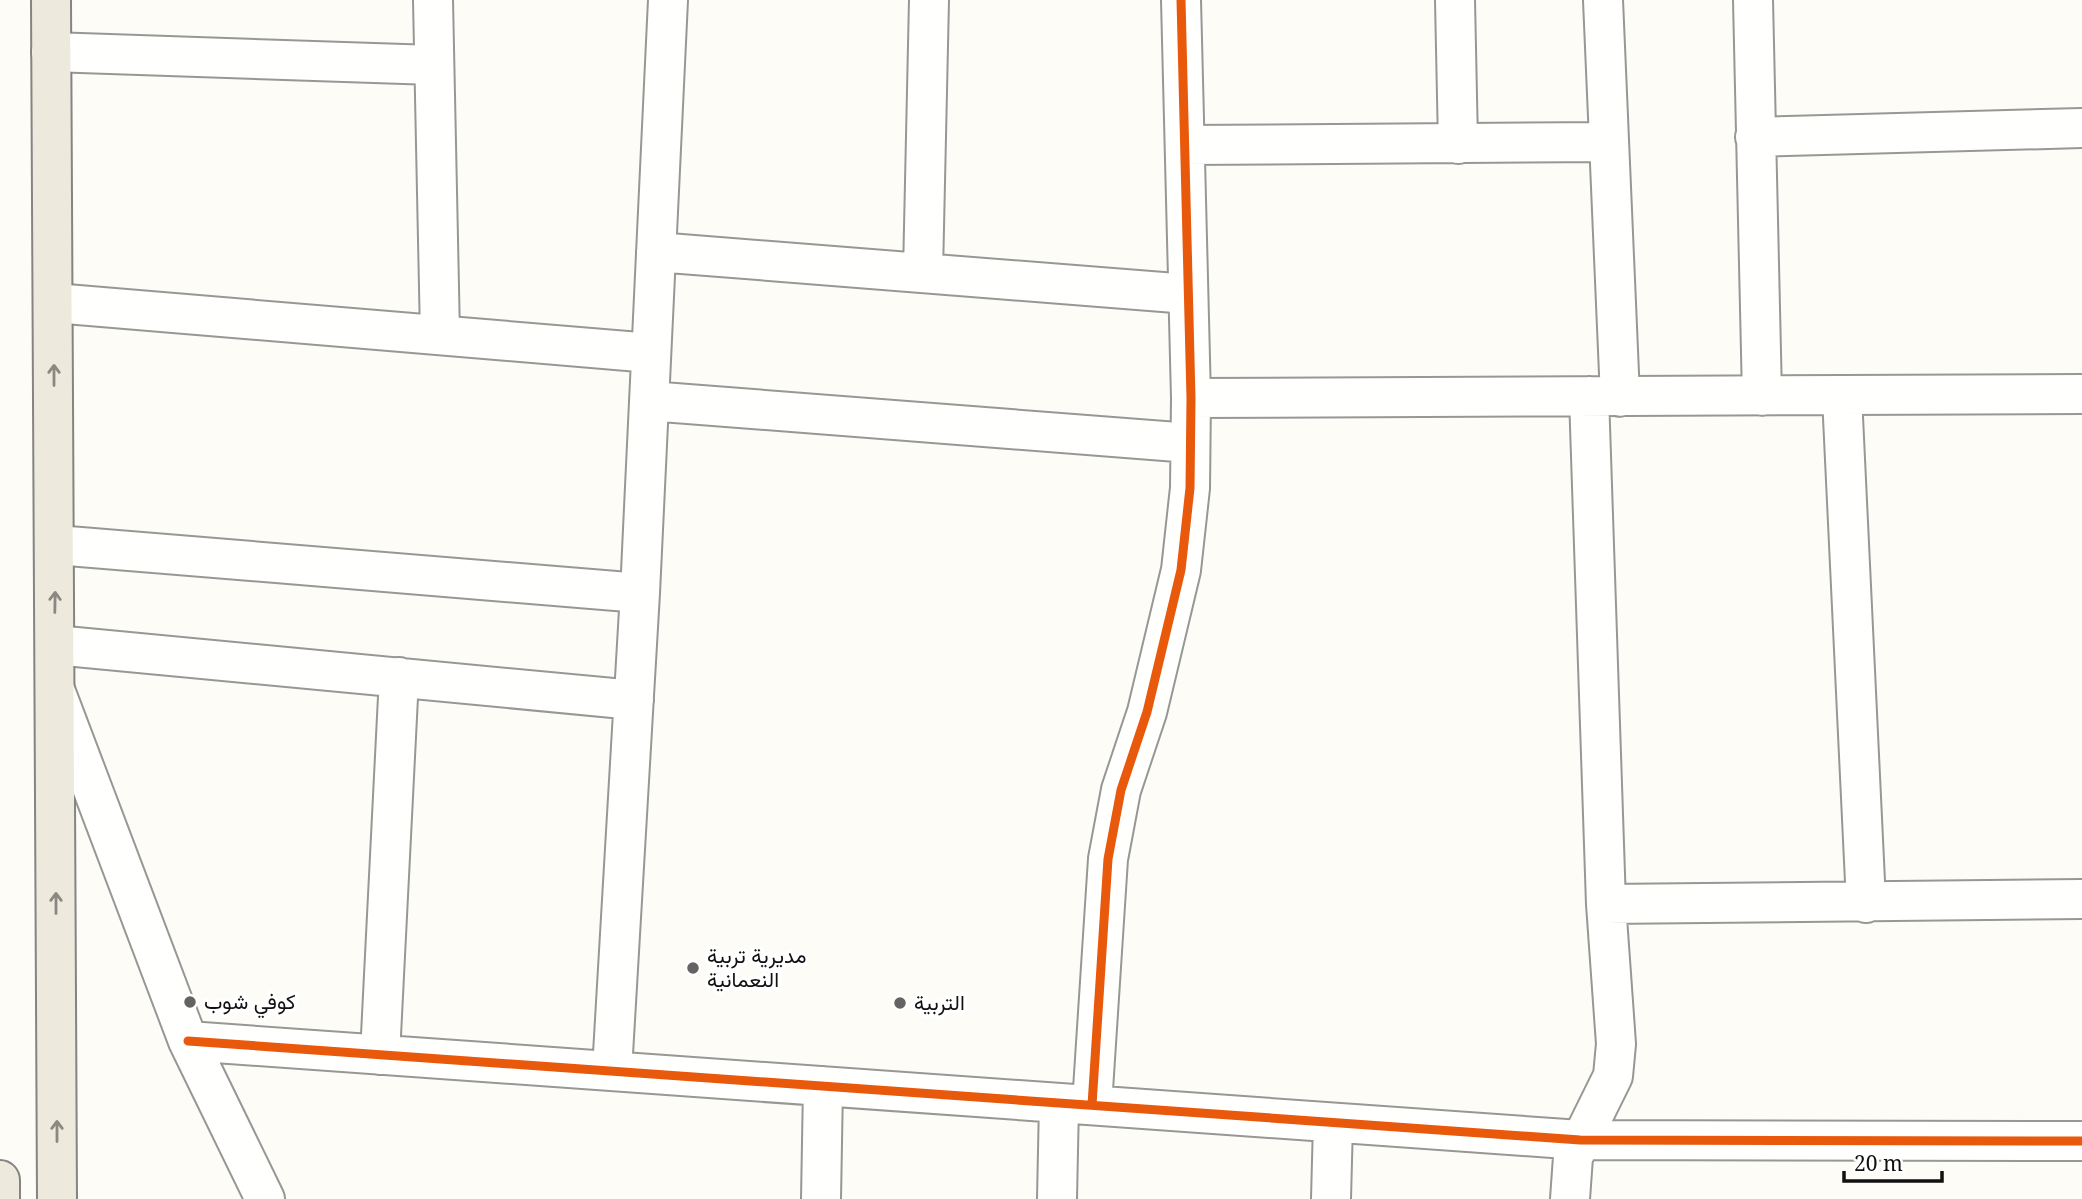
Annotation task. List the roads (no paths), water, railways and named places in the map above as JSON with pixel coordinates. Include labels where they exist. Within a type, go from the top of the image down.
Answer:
[{"type":"main road","points":[[51,0],[56,545],[57,1199]]},
{"type":"main road","points":[[0,1180],[0,1199]]},
{"type":"street","points":[[433,0],[440,335]]},
{"type":"street","points":[[611,1071],[640,593],[668,0]]},
{"type":"street","points":[[923,273],[929,0]]},
{"type":"street","points":[[1057,1199],[1075,1104],[1108,859],[1121,790],[1147,712],[1181,570],[1190,488],[1191,398],[1181,0]]},
{"type":"street","points":[[1455,0],[1458,144]]},
{"type":"street","points":[[1570,1199],[1570,1172],[1580,1140],[1613,1076],[1616,1064],[1606,904],[1604,396],[1609,142],[1603,0]]},
{"type":"street","points":[[1753,0],[1762,396]]},
{"type":"street","points":[[51,52],[434,65]]},
{"type":"street","points":[[1755,137],[2082,128]]},
{"type":"street","points":[[1185,145],[1609,142]]},
{"type":"street","points":[[656,252],[1188,294]]},
{"type":"street","points":[[54,303],[651,353]]},
{"type":"street","points":[[1191,398],[2082,394]]},
{"type":"street","points":[[1842,396],[1866,903]]},
{"type":"street","points":[[649,401],[1190,443]]},
{"type":"street","points":[[56,545],[640,593]]},
{"type":"street","points":[[55,645],[634,700]]},
{"type":"street","points":[[380,1055],[399,677]]},
{"type":"street","points":[[55,688],[188,1041],[265,1199]]},
{"type":"street","points":[[1606,904],[2082,899]]},
{"type":"street","points":[[188,1041],[1580,1140],[2082,1140]]},
{"type":"street","points":[[821,1199],[822,1086]]},
{"type":"street","points":[[1331,1199],[1333,1123]]},
{"type":"place","name":"مديرية تربية النعمانية","points":[[693,968]]},
{"type":"place","name":"كوفي شوب","points":[[190,1002]]},
{"type":"place","name":"التربية","points":[[900,1003]]}]
